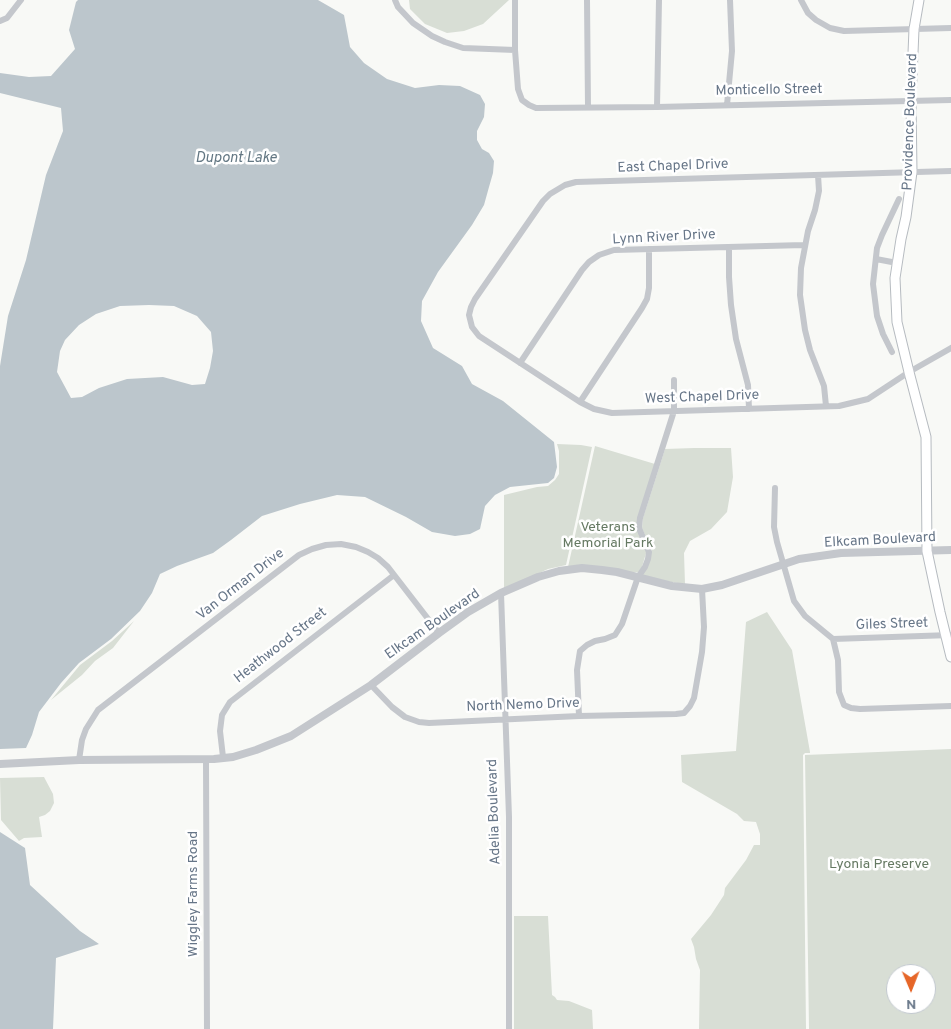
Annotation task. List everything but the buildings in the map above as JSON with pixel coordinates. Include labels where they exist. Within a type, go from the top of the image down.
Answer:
[{"type":"main road","name":"Providence Boulevard","points":[[919,0],[914,29],[911,101],[912,172],[895,278],[897,322],[926,437],[928,550],[948,635],[951,657]]},
{"type":"street","points":[[0,21],[7,18],[21,0]]},
{"type":"street","points":[[395,0],[398,7],[413,23],[445,42],[463,48],[515,50],[515,0]]},
{"type":"street","points":[[587,0],[588,107]]},
{"type":"street","points":[[657,106],[659,0]]},
{"type":"street","points":[[727,105],[732,51],[730,0]]},
{"type":"street","points":[[801,0],[808,13],[816,20],[830,28],[844,31],[951,28]]},
{"type":"street","name":"Monticello Street","points":[[515,50],[518,89],[522,100],[536,108],[951,100]]},
{"type":"street","name":"East Chapel Drive","points":[[470,320],[469,315],[475,299],[543,201],[550,194],[565,185],[576,182],[951,171]]},
{"type":"street","points":[[818,175],[819,191],[804,245],[800,295],[805,330],[810,350],[824,386],[826,406]]},
{"type":"street","name":"Providence Boulevard","points":[[892,352],[877,316],[873,284],[877,248],[899,200]]},
{"type":"street","name":"Lynn River Drive","points":[[520,363],[582,270],[599,255],[614,250],[804,245]]},
{"type":"street","points":[[729,247],[731,305],[736,339],[748,385],[749,409]]},
{"type":"street","points":[[580,402],[647,299],[649,288],[649,249]]},
{"type":"street","points":[[876,259],[897,263]]},
{"type":"street","name":"West Chapel Drive","points":[[470,320],[472,327],[479,336],[520,363],[580,402],[594,409],[612,413],[839,406],[868,399],[909,372],[951,348]]},
{"type":"street","points":[[579,716],[577,670],[580,651],[594,641],[615,635],[622,624],[638,577],[648,559],[649,552],[639,528],[640,518],[674,411],[674,380]]},
{"type":"street","points":[[775,488],[774,527],[794,601],[805,616],[833,639],[838,660],[839,692],[844,705],[860,710],[951,706]]},
{"type":"street","name":"Van Orman Drive","points":[[79,760],[86,729],[98,710],[299,555],[312,549],[326,545],[341,544],[356,547],[378,558],[388,567],[438,633]]},
{"type":"street","name":"Elkcam Boulevard","points":[[0,764],[79,760],[206,759],[233,757],[256,750],[291,736],[371,685],[468,612],[538,577],[560,571],[582,568],[617,572],[672,586],[702,588],[722,585],[799,559],[841,553],[951,550]]},
{"type":"street","name":"Heathwood Street","points":[[223,757],[220,731],[222,716],[230,702],[394,575]]},
{"type":"street","name":"North Nemo Drive","points":[[371,685],[404,717],[429,723],[579,716],[676,714],[684,712],[694,698],[702,652],[704,627],[702,588]]},
{"type":"street","name":"Adelia Boulevard","points":[[501,594],[509,818],[510,1029]]},
{"type":"street","name":"Giles Street","points":[[833,639],[948,635]]},
{"type":"street","name":"Wiggley Farms Road","points":[[206,759],[207,1029]]},
{"type":"green space","points":[[409,0],[509,0],[483,24],[464,31],[447,33],[425,24],[410,9]]},
{"type":"green space","points":[[557,444],[592,447],[566,565],[548,569],[504,588],[504,495],[548,486],[555,480],[559,474],[559,451]]},
{"type":"green space","name":"Veterans Memorial Park","points":[[595,446],[655,464],[637,523],[647,550],[642,567],[638,572],[568,567]]},
{"type":"green space","points":[[731,448],[733,477],[727,512],[711,529],[690,541],[684,553],[685,584],[642,575],[652,551],[642,528],[643,518],[665,449]]},
{"type":"green space","points":[[767,612],[792,650],[810,752],[803,755],[806,1029],[699,1029],[700,970],[691,939],[711,915],[724,895],[725,888],[746,860],[754,845],[760,845],[760,834],[756,822],[744,821],[737,814],[682,782],[681,755],[736,751],[746,622]]},
{"type":"green space","points":[[134,621],[113,648],[95,661],[82,675],[51,700],[80,665],[112,641]]},
{"type":"green space","name":"Lyonia Preserve","points":[[951,749],[951,1029],[809,1029],[805,755]]},
{"type":"green space","points":[[44,777],[53,794],[54,803],[50,811],[39,817],[42,837],[24,838],[19,841],[1,820],[0,778]]},
{"type":"green space","points":[[514,916],[548,916],[552,995],[557,1000],[569,1001],[592,1010],[593,1029],[514,1029]]},
{"type":"water","name":"Dupont Lake","points":[[78,0],[318,0],[344,15],[350,47],[364,63],[387,79],[415,88],[439,85],[460,86],[480,95],[485,104],[484,117],[477,131],[477,140],[482,149],[489,153],[494,161],[493,173],[484,205],[438,272],[422,301],[421,321],[433,348],[462,366],[472,384],[503,401],[554,442],[557,467],[554,478],[548,483],[510,487],[495,495],[485,506],[480,529],[470,534],[455,536],[432,532],[365,497],[337,495],[262,516],[213,553],[160,574],[152,593],[140,611],[111,639],[79,663],[61,683],[39,712],[26,748],[0,749],[0,366],[8,316],[26,260],[46,175],[63,131],[61,108],[0,93],[0,73],[29,77],[51,76],[75,49],[69,30]],"holes":[[[120,306],[174,306],[197,316],[211,332],[213,351],[205,384],[192,385],[163,377],[127,379],[99,388],[82,397],[71,398],[57,372],[60,351],[65,340],[79,325],[96,314]]]},
{"type":"water","points":[[0,832],[25,848],[30,885],[80,931],[99,944],[56,958],[53,1029],[0,1029]]}]
